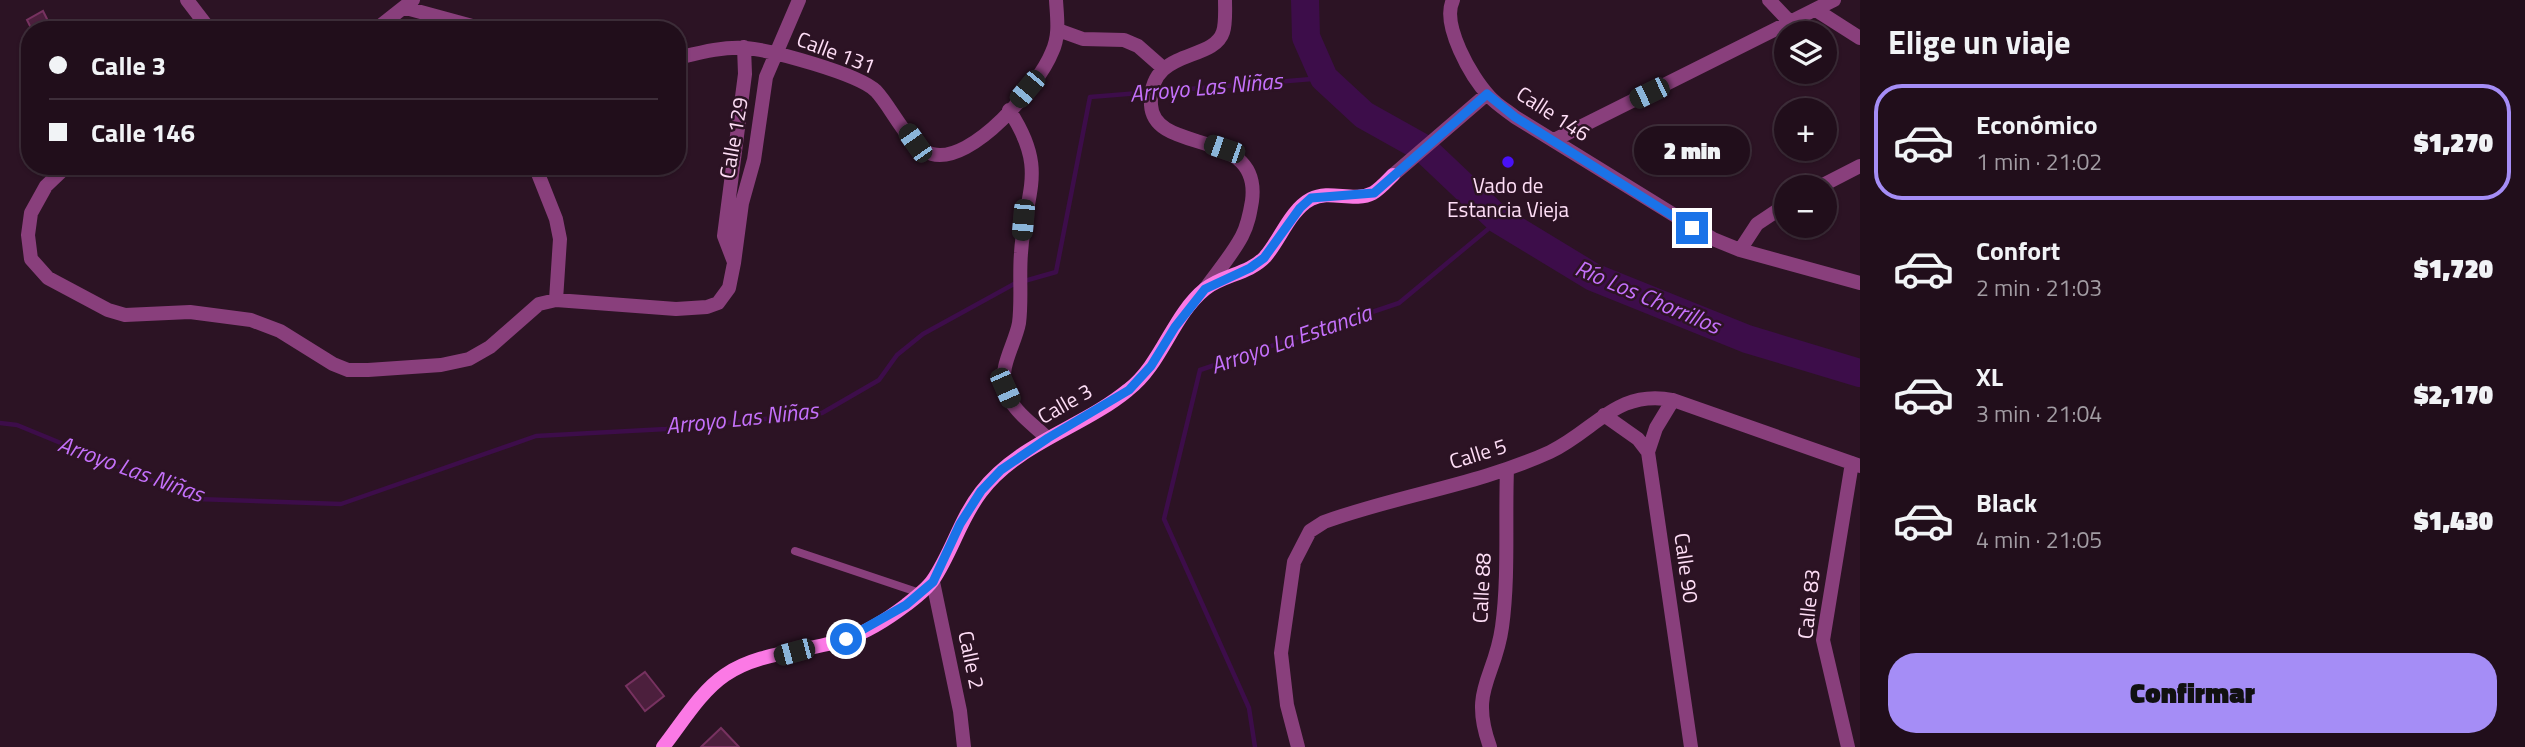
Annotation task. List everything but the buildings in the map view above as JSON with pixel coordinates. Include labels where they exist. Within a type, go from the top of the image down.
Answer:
[{"type":"street","points":[[187,0],[203,21]]},
{"type":"street","name":"Calle 129","points":[[556,300],[676,309],[707,307],[718,303],[729,288],[742,203],[754,160],[766,77],[799,0]]},
{"type":"street","points":[[1056,0],[1058,30],[1083,39],[1124,40],[1138,46],[1163,68]]},
{"type":"street","points":[[1205,289],[1242,236],[1250,218],[1253,192],[1249,172],[1237,158],[1224,149],[1174,134],[1158,123],[1151,109],[1151,93],[1163,68],[1216,44],[1223,32],[1225,0]]},
{"type":"street","name":"Calle 146","points":[[1453,0],[1448,10],[1455,40],[1487,94],[1515,117],[1692,228],[1740,250],[1860,283]]},
{"type":"street","points":[[1769,0],[1788,21]]},
{"type":"street","points":[[1794,21],[1834,0]]},
{"type":"street","points":[[387,21],[409,4],[460,21]]},
{"type":"street","points":[[1816,10],[1860,38]]},
{"type":"street","name":"Calle 131","points":[[686,57],[744,47],[776,53],[857,79],[873,88],[890,106],[915,143],[933,154],[951,153],[973,146],[1009,110],[1044,68],[1058,30]]},
{"type":"street","points":[[1554,140],[1774,31]]},
{"type":"street","points":[[734,263],[723,236],[745,74],[744,47]]},
{"type":"street","name":"Calle 3","points":[[663,747],[711,687],[725,674],[743,666],[846,639],[876,625],[920,593],[933,582],[960,524],[981,491],[1001,470],[1048,438],[1129,390],[1151,366],[1175,327],[1205,289],[1250,268],[1264,258],[1300,208],[1311,198],[1374,193],[1487,94]]},
{"type":"street","points":[[1009,110],[1023,132],[1033,172],[1032,192],[1023,220],[1019,323],[1005,367],[1005,388],[1012,404],[1048,438]]},
{"type":"street","points":[[1837,178],[1860,166]]},
{"type":"street","points":[[58,175],[46,186],[32,213],[28,235],[31,259],[48,278],[108,310],[137,316],[190,312],[251,320],[280,331],[332,364],[348,370],[441,365],[469,359],[491,346],[539,304],[556,300],[560,239],[556,219],[539,175]]},
{"type":"street","points":[[1740,250],[1757,224],[1774,213]]},
{"type":"street","name":"Calle 5","points":[[1298,747],[1286,705],[1280,653],[1294,562],[1310,531],[1324,522],[1507,469],[1550,452],[1604,415],[1634,399],[1651,396],[1673,400],[1856,465]]},
{"type":"street","points":[[1648,452],[1656,428],[1673,400]]},
{"type":"street","points":[[1604,415],[1638,439],[1648,452]]},
{"type":"street","name":"Calle 90","points":[[1648,452],[1690,747]]},
{"type":"street","name":"Calle 83","points":[[1848,747],[1823,640],[1856,465]]},
{"type":"street","name":"Calle 88","points":[[1490,747],[1481,723],[1480,704],[1503,627],[1507,469]]},
{"type":"street","name":"Calle 2","points":[[933,582],[960,711],[964,747]]},
{"type":"lane","points":[[795,551],[920,593]]},
{"type":"waterway","name":"Río Los Chorrillos","points":[[1305,0],[1306,37],[1324,78],[1364,115],[1423,148],[1499,220],[1593,277],[1747,339],[1860,373]]},
{"type":"waterway","name":"Arroyo Las Niñas","points":[[0,423],[17,425],[197,499],[341,504],[536,436],[666,429],[822,413],[879,380],[897,355],[923,334],[1014,284],[1056,272],[1090,97],[1324,78]]},
{"type":"waterway","name":"Arroyo La Estancia","points":[[1255,747],[1249,708],[1164,519],[1200,370],[1399,303],[1499,220]]},
{"type":"place","name":"Vado de Estancia Vieja","points":[[1508,162]]},
{"type":"route","points":[[846,639],[876,625],[906,605],[933,582],[960,524],[981,491],[1001,470],[1048,438],[1096,412],[1129,390],[1151,366],[1175,327],[1205,289],[1250,268],[1264,258],[1300,208],[1311,198],[1374,193],[1487,94],[1515,117],[1692,228]]}]
